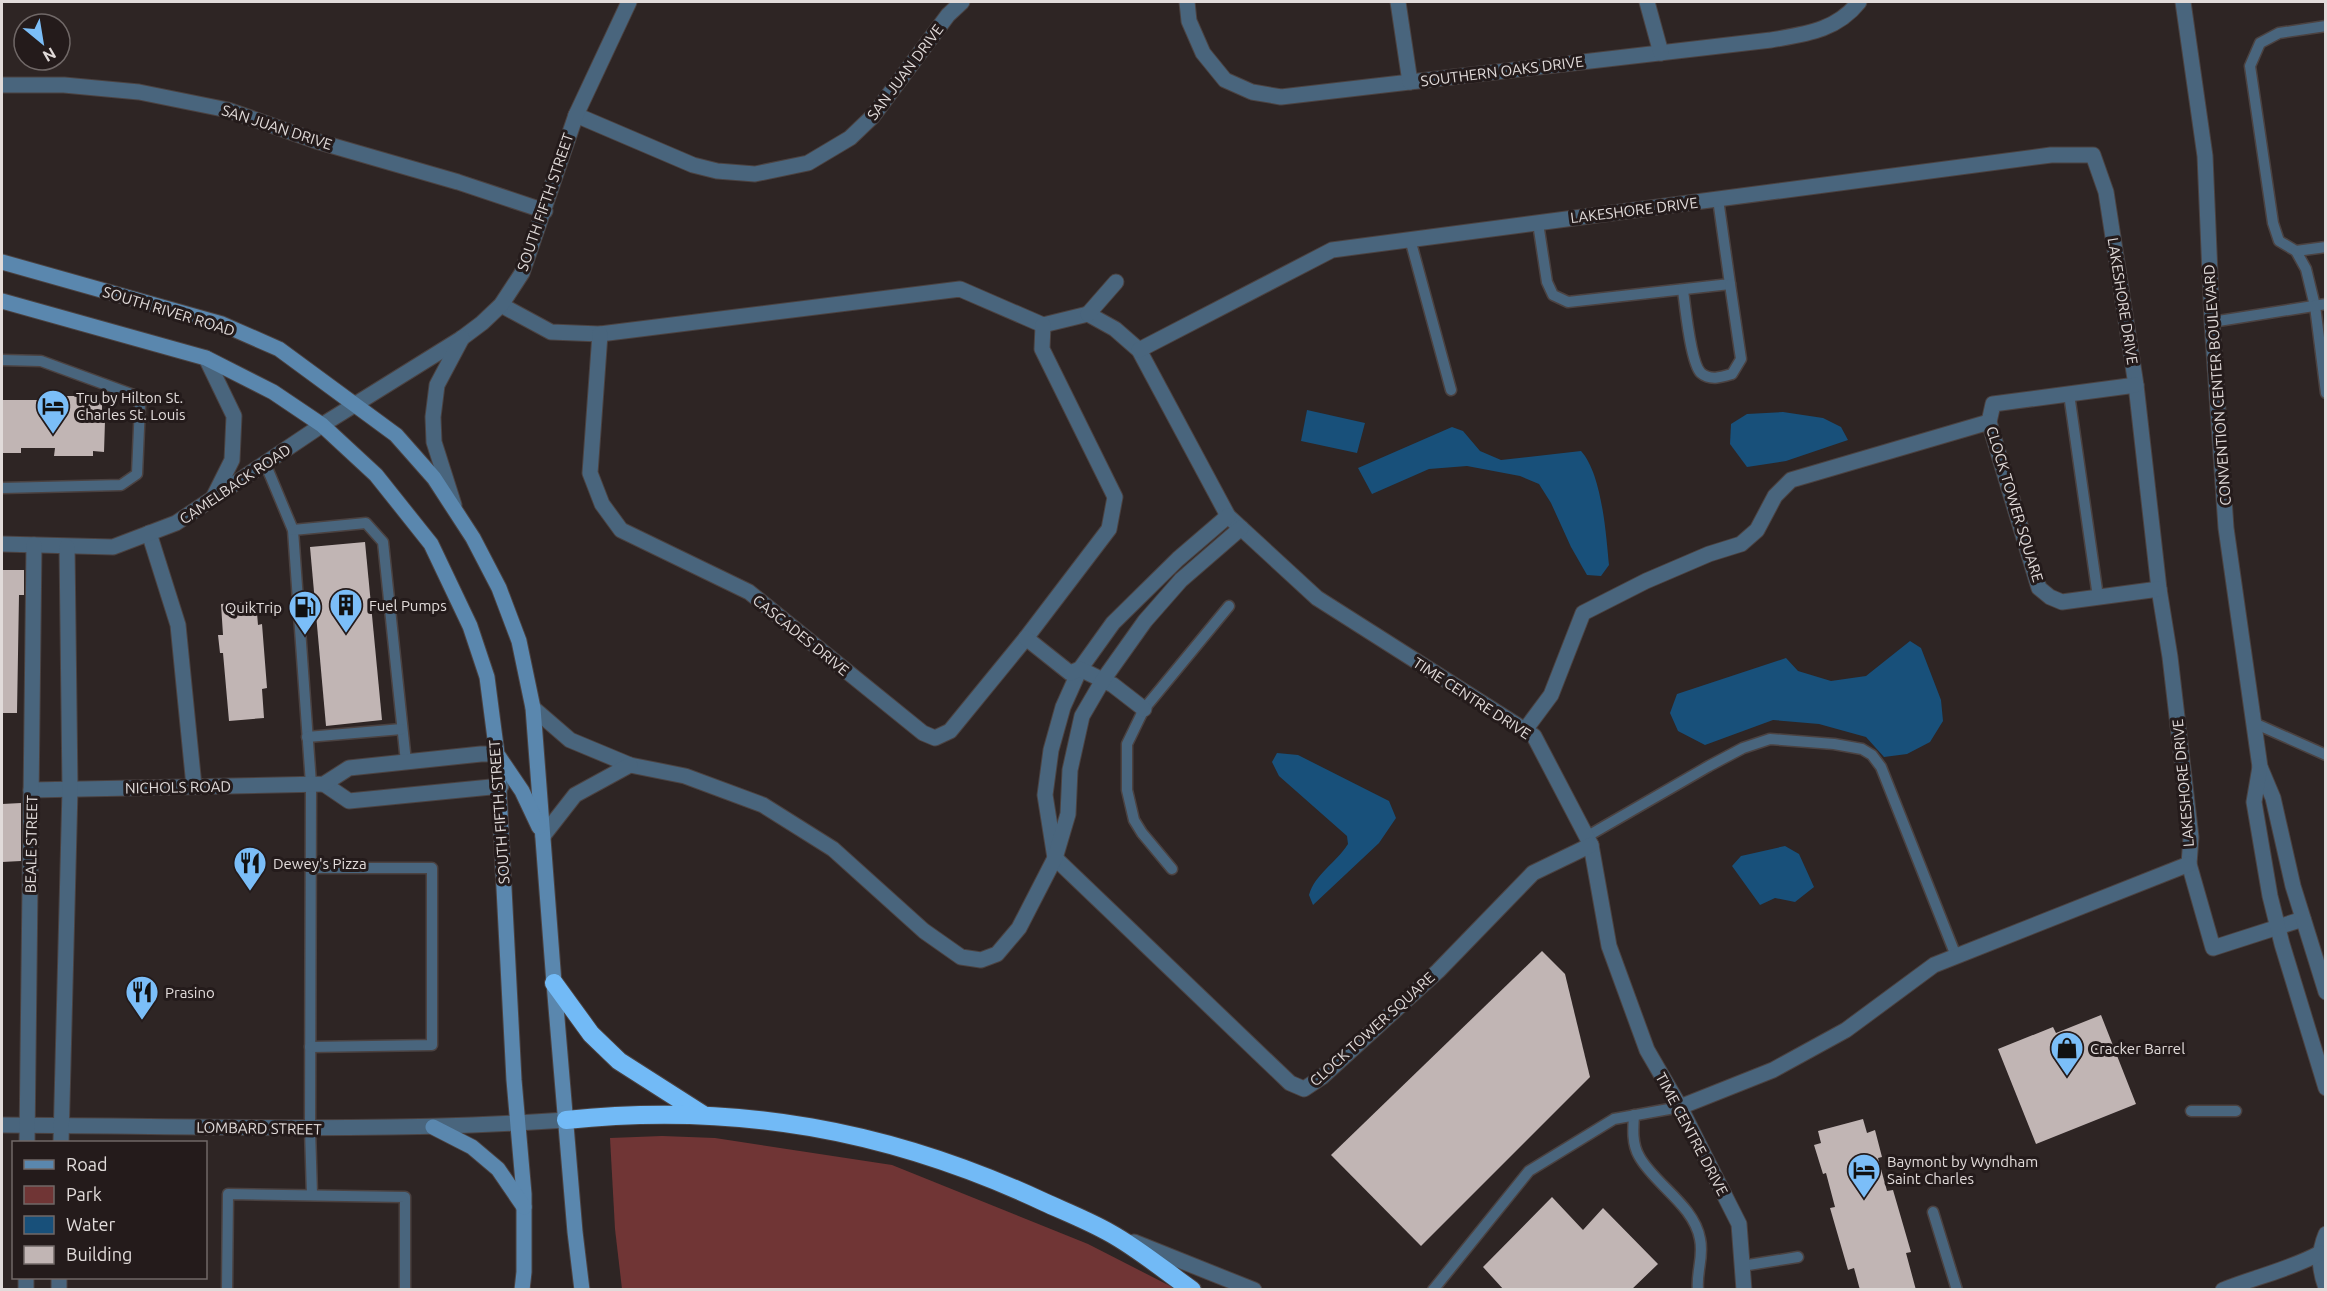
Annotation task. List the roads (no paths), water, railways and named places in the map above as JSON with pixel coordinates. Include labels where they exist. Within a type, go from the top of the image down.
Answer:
[{"type":"highway","points":[[554,982],[591,1034],[620,1061],[704,1115]]},
{"type":"highway","points":[[566,1120],[614,1115],[704,1115],[795,1123],[887,1143],[1004,1183],[1110,1232],[1192,1290]]},
{"type":"main road","name":"SOUTH RIVER ROAD","points":[[2,262],[222,324],[279,349],[355,405]]},
{"type":"main road","points":[[2,301],[206,358],[273,392],[322,425]]},
{"type":"main road","points":[[355,405],[396,435],[434,478],[473,538],[499,588],[519,641],[533,708],[575,1232],[582,1290]]},
{"type":"main road","name":"SOUTH FIFTH STREET","points":[[322,425],[376,475],[430,544],[470,626],[487,677],[501,786],[516,1124],[524,1207],[522,1290]]},
{"type":"main road","points":[[497,754],[522,791],[543,836]]},
{"type":"main road","points":[[433,1127],[472,1147],[498,1169],[524,1207]]},
{"type":"street","name":"SOUTH FIFTH STREET","points":[[322,425],[462,338],[482,323],[501,304],[522,273],[576,115],[629,2]]},
{"type":"street","name":"SAN JUAN DRIVE","points":[[576,115],[693,165],[717,171],[755,174],[808,163],[850,138],[873,116],[948,15],[962,2]]},
{"type":"street","name":"SOUTHERN OAKS DRIVE","points":[[1187,2],[1189,21],[1203,53],[1225,80],[1252,92],[1281,97],[1662,53],[1816,32],[1836,23],[1859,2]]},
{"type":"street","points":[[1398,2],[1410,82]]},
{"type":"street","points":[[1647,2],[1662,53]]},
{"type":"street","name":"CONVENTION CENTER BOULEVARD","points":[[2183,2],[2205,156],[2211,322],[2226,528],[2260,767],[2273,798],[2303,919],[2322,973],[2325,992]]},
{"type":"street","name":"SAN JUAN DRIVE","points":[[2,85],[64,84],[128,91],[228,111],[316,141],[447,179],[545,211]]},
{"type":"street","name":"LAKESHORE DRIVE","points":[[1139,350],[1332,250],[2051,155],[2093,155],[2106,192],[2136,385],[2159,590],[2170,657],[2192,837],[2189,864],[1934,965],[1846,1030],[1773,1070],[1680,1107]]},
{"type":"street","points":[[501,304],[551,332],[600,334],[960,289],[1043,325],[1088,315],[1116,282]]},
{"type":"street","name":"TIME CENTRE DRIVE","points":[[1088,315],[1115,329],[1139,350],[1228,516],[1317,598],[1534,736],[1588,841],[1609,946],[1647,1050],[1680,1107],[1739,1224],[1744,1290]]},
{"type":"street","name":"CASCADES DRIVE","points":[[600,334],[590,473],[602,504],[621,530],[749,592],[923,733],[935,738],[950,731],[1026,638],[1108,529],[1115,497],[1042,349],[1043,325]]},
{"type":"street","points":[[457,514],[434,442],[433,417],[438,385],[462,338]]},
{"type":"street","points":[[206,358],[234,416],[231,460],[213,498]]},
{"type":"street","name":"CLOCK TOWER SQUARE","points":[[2136,385],[1993,404],[1989,422],[2039,588],[2050,597],[2062,602],[2159,590]]},
{"type":"street","points":[[1525,730],[1551,695],[1583,613],[1646,581],[1709,554],[1741,544],[1757,530],[1775,496],[1791,480],[1989,422]]},
{"type":"street","name":"CAMELBACK ROAD","points":[[2,544],[113,547],[176,524],[322,425]]},
{"type":"street","points":[[1055,858],[1045,795],[1051,750],[1063,707],[1080,669],[1113,623],[1178,559],[1228,516]]},
{"type":"street","points":[[533,708],[570,740],[630,765],[685,776],[763,805],[833,849],[924,931],[961,957],[981,960],[997,954],[1019,928],[1055,858],[1068,814],[1070,770],[1082,716],[1103,680],[1145,621],[1181,580],[1241,528]]},
{"type":"street","points":[[149,533],[178,625],[194,786]]},
{"type":"street","name":"BEALE STREET","points":[[27,1141],[33,545]]},
{"type":"street","points":[[61,1141],[69,789],[67,547]]},
{"type":"street","points":[[1026,638],[1070,673],[1080,669],[1103,680],[1144,709]]},
{"type":"street","points":[[318,784],[349,768],[497,754]]},
{"type":"street","points":[[543,836],[575,795],[630,765]]},
{"type":"street","name":"CONVENTION CENTER BOULEVARD","points":[[2260,767],[2254,802],[2277,926],[2325,1088]]},
{"type":"street","points":[[318,784],[349,801],[501,786]]},
{"type":"street","name":"NICHOLS ROAD","points":[[31,790],[318,784]]},
{"type":"street","name":"CLOCK TOWER SQUARE","points":[[1055,858],[1290,1083],[1304,1089],[1322,1077],[1438,971],[1533,873],[1588,841]]},
{"type":"street","points":[[2189,864],[2213,948],[2303,919]]},
{"type":"street","name":"LOMBARD STREET","points":[[2,1125],[310,1129],[433,1127],[566,1120]]},
{"type":"street","points":[[1110,1232],[1254,1290]]},
{"type":"street","points":[[2325,1234],[2320,1253],[2320,1273],[2325,1288]]},
{"type":"street","points":[[2223,1290],[2266,1273],[2297,1265],[2320,1253]]},
{"type":"lane","points":[[2325,26],[2279,33],[2260,43],[2250,66],[2273,224],[2279,241],[2296,250],[2306,268],[2320,305],[2325,393]]},
{"type":"lane","points":[[1683,290],[1694,363],[1701,373],[1716,379],[1732,374],[1741,359],[1718,199]]},
{"type":"lane","points":[[1538,223],[1547,282],[1553,295],[1568,302],[1730,284]]},
{"type":"lane","points":[[1410,239],[1451,390]]},
{"type":"lane","points":[[2296,250],[2325,247]]},
{"type":"lane","points":[[2211,322],[2320,305]]},
{"type":"lane","points":[[2,360],[41,362],[134,396],[140,405],[137,474],[122,485],[2,488]]},
{"type":"lane","points":[[2069,394],[2098,597]]},
{"type":"lane","points":[[265,463],[293,530],[308,737],[318,784],[311,868],[312,1195]]},
{"type":"lane","points":[[293,530],[366,523],[382,542],[406,762]]},
{"type":"lane","points":[[1172,869],[1134,820],[1126,790],[1127,744],[1144,709],[1229,606]]},
{"type":"lane","points":[[2254,723],[2325,755]]},
{"type":"lane","points":[[308,737],[402,729]]},
{"type":"lane","points":[[1588,841],[1708,766],[1743,748],[1770,739],[1834,744],[1862,749],[1872,755],[1881,768],[1956,956]]},
{"type":"lane","points":[[310,1047],[432,1045],[432,868],[311,868]]},
{"type":"lane","points":[[1433,1290],[1529,1171],[1614,1119],[1680,1107]]},
{"type":"lane","points":[[2191,1111],[2236,1111]]},
{"type":"lane","points":[[1634,1115],[1633,1136],[1639,1156],[1688,1212],[1700,1238],[1702,1265],[1697,1279],[1698,1290]]},
{"type":"lane","points":[[227,1290],[228,1194],[405,1197],[405,1290]]},
{"type":"lane","points":[[1933,1212],[1958,1290]]},
{"type":"lane","points":[[1742,1266],[1797,1257]]},
{"type":"water","points":[[1307,410],[1365,423],[1357,453],[1301,441]]},
{"type":"water","points":[[1783,412],[1823,418],[1841,427],[1848,440],[1786,461],[1747,467],[1730,444],[1731,424],[1747,414]]},
{"type":"water","points":[[1452,427],[1463,431],[1480,451],[1501,460],[1581,451],[1594,474],[1602,505],[1609,565],[1601,576],[1587,575],[1539,484],[1520,476],[1467,466],[1429,469],[1372,494],[1358,468]]},
{"type":"water","points":[[1910,641],[1921,648],[1941,700],[1943,721],[1930,742],[1907,754],[1884,757],[1866,737],[1819,724],[1773,720],[1705,745],[1678,731],[1670,713],[1677,694],[1786,658],[1798,671],[1831,681],[1866,676]]},
{"type":"water","points":[[1277,753],[1298,755],[1389,801],[1396,818],[1379,843],[1313,905],[1309,895],[1312,888],[1348,844],[1347,836],[1279,776],[1272,762]]},
{"type":"water","points":[[1785,846],[1799,854],[1814,887],[1795,902],[1775,898],[1760,905],[1732,866],[1741,856]]},
{"type":"place","name":"Tru by Hilton St. Charles St. Louis","points":[[53,435]]},
{"type":"place","name":"Fuel Pumps","points":[[346,634]]},
{"type":"place","name":"QuikTrip","points":[[305,636]]},
{"type":"place","name":"Dewey's Pizza","points":[[250,892]]},
{"type":"place","name":"Prasino","points":[[142,1021]]},
{"type":"place","name":"Cracker Barrel","points":[[2067,1077]]},
{"type":"place","name":"Baymont by Wyndham Saint Charles","points":[[1864,1199]]}]
